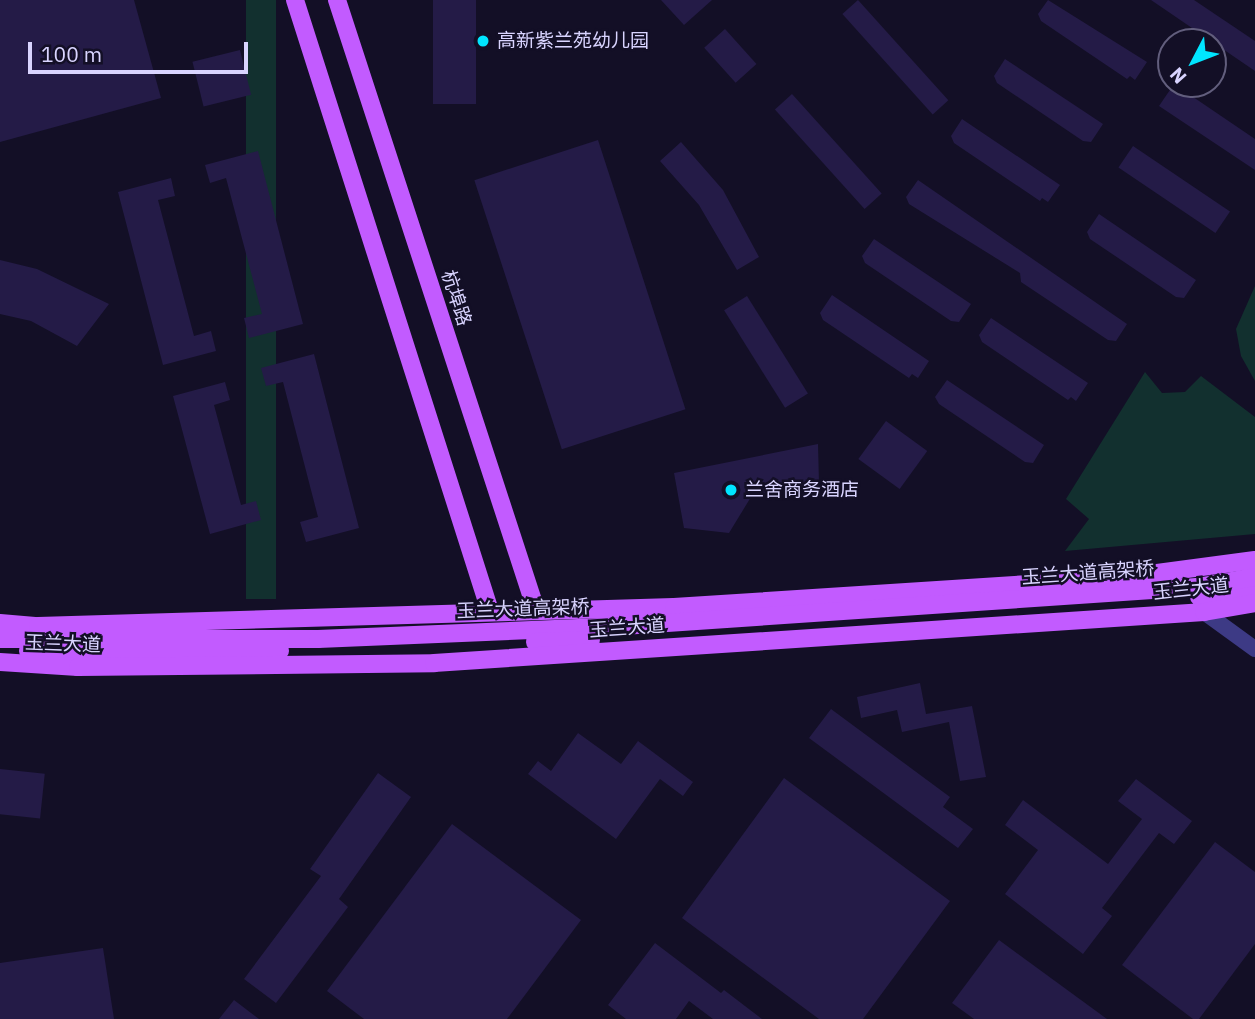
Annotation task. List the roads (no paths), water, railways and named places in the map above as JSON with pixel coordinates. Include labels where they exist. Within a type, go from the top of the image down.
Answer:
[{"type":"main road","points":[[295,0],[489,611]]},
{"type":"main road","name":"杭埠路","points":[[337,0],[536,610]]},
{"type":"main road","name":"玉兰大道","points":[[0,623],[38,626],[536,610],[927,592],[1112,579],[1255,560]]},
{"type":"main road","name":"玉兰大道高架桥","points":[[0,639],[318,639],[608,627],[1197,587],[1255,577]]},
{"type":"main road","name":"玉兰大道高架桥","points":[[0,650],[123,654],[614,639],[1255,591]]},
{"type":"main road","name":"玉兰大道","points":[[0,662],[78,667],[434,663],[1204,612],[1255,603]]},
{"type":"street","points":[[1204,612],[1255,649]]},
{"type":"place","name":"高新紫兰苑幼儿园","points":[[483,41]]},
{"type":"place","name":"兰舍商务酒店","points":[[731,490]]}]
